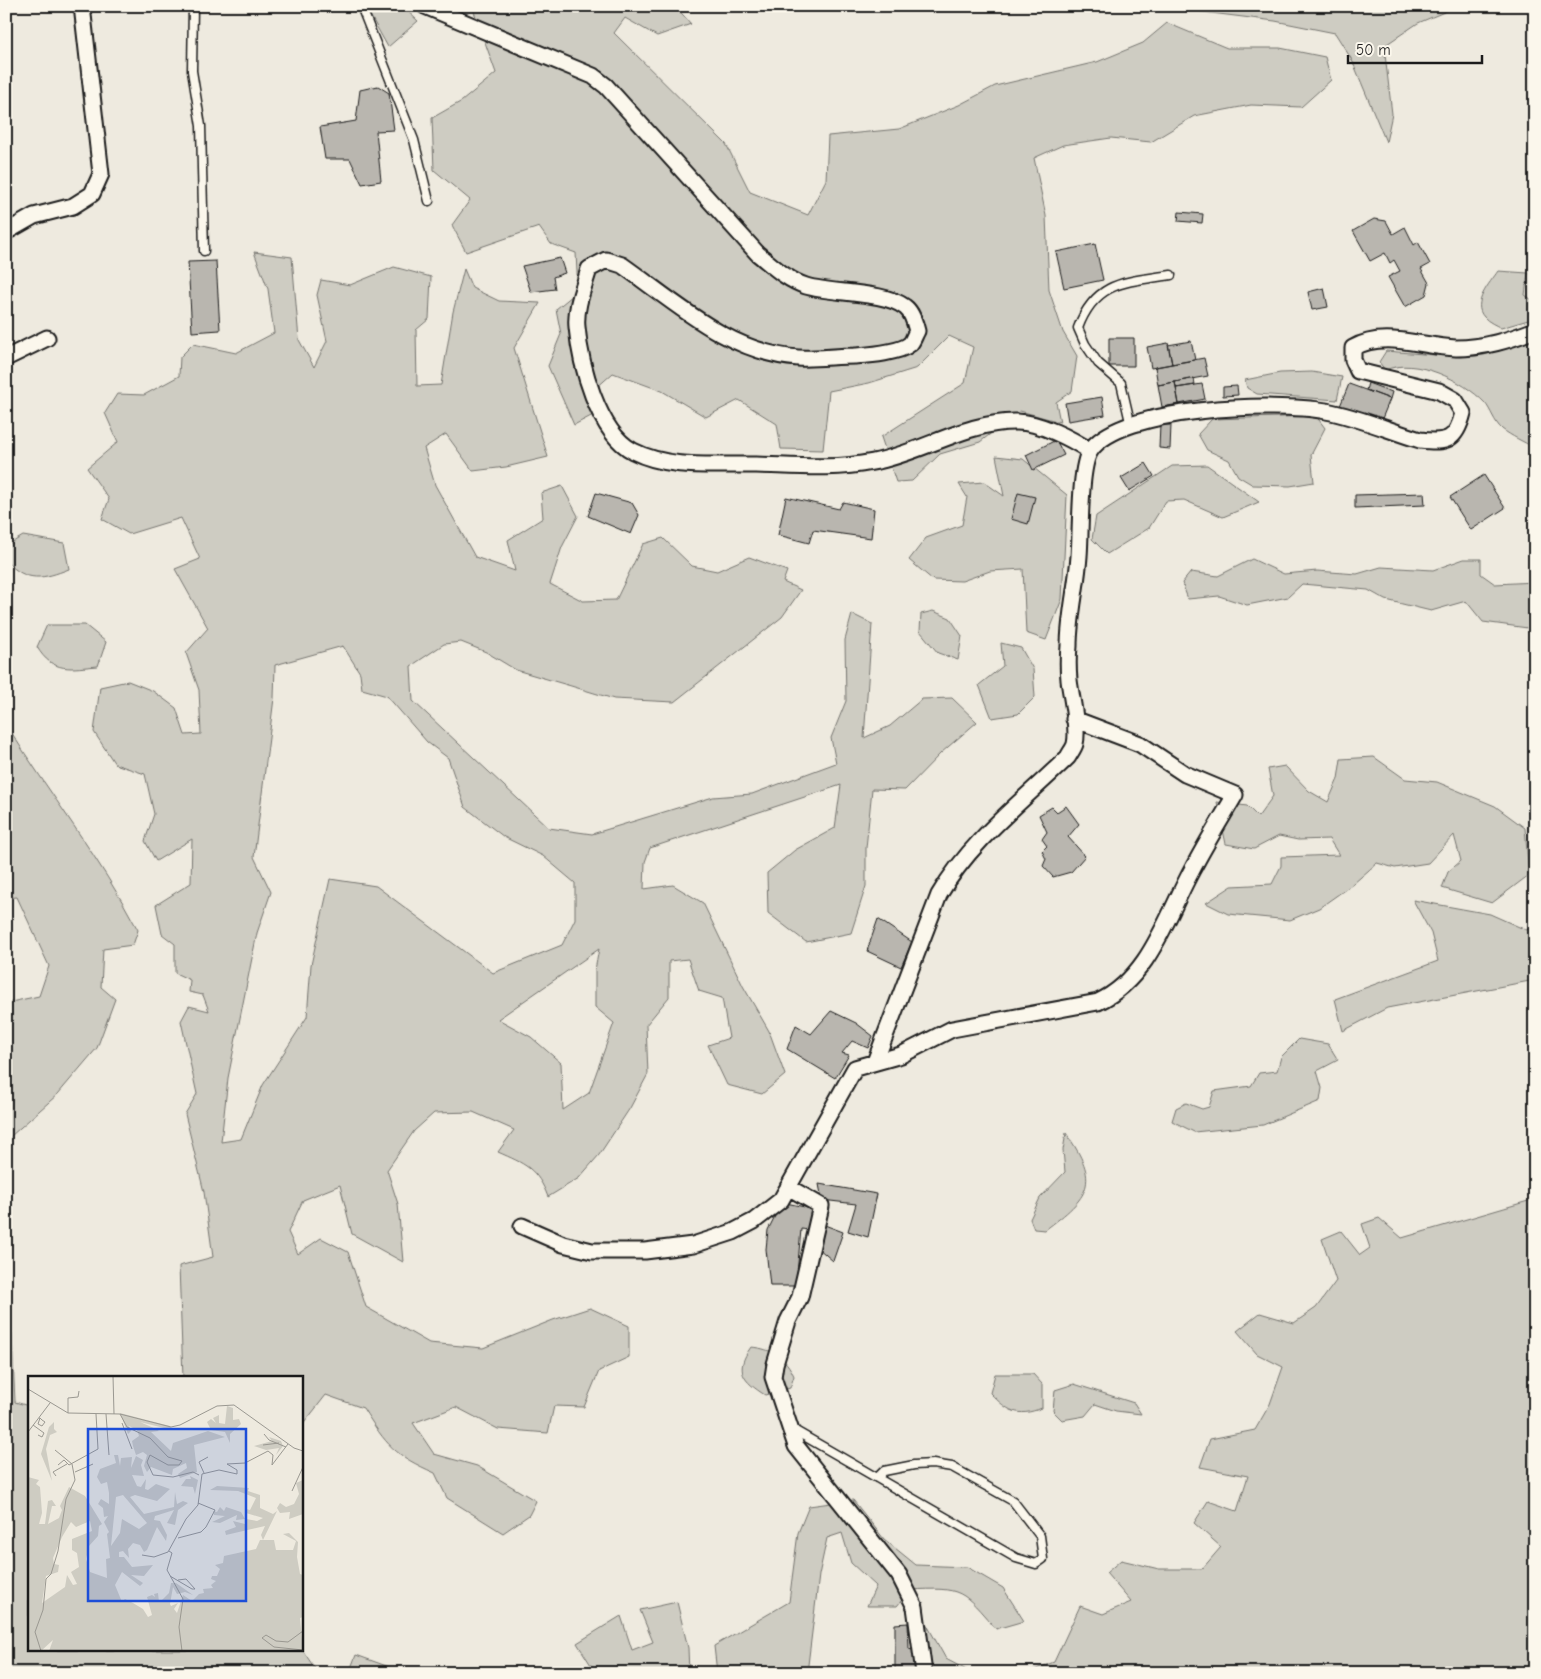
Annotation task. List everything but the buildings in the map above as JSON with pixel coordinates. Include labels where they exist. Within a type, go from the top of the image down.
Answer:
[{"type":"street","points":[[6,232],[34,216],[73,206],[92,194],[101,174],[82,6]]},
{"type":"street","points":[[424,6],[593,76],[606,86],[758,254],[783,275],[803,285],[827,292],[887,300],[905,307],[912,317],[917,331],[910,344],[888,352],[866,356],[798,358],[738,344],[708,326],[622,265],[606,260],[590,268],[579,301],[577,326],[587,376],[601,416],[615,435],[632,451],[671,463],[824,468],[874,462],[926,446],[986,424],[1020,422],[1068,436],[1090,451]]},
{"type":"street","points":[[875,1062],[939,895],[947,882],[970,851],[1068,757],[1075,744],[1074,719],[1068,677],[1068,644],[1079,557],[1084,474],[1090,451],[1106,437],[1131,426],[1187,411],[1277,406],[1327,411],[1420,440],[1436,442],[1450,439],[1459,429],[1463,413],[1455,400],[1439,391],[1358,371],[1353,360],[1353,348],[1364,342],[1380,339],[1454,348],[1484,346],[1535,330]]},
{"type":"street","points":[[6,358],[47,338]]},
{"type":"street","points":[[522,1226],[563,1244],[592,1251],[645,1251],[693,1245],[733,1232],[754,1221],[781,1200],[855,1068],[901,1055],[952,1029],[1098,1002],[1114,995],[1130,982],[1148,955],[1181,895],[1192,870],[1235,794],[1185,774],[1140,744],[1074,719]]},
{"type":"street","points":[[788,1187],[821,1206],[800,1297],[788,1321],[775,1364],[774,1377],[796,1446],[900,1575],[915,1607],[924,1673]]},
{"type":"lane","points":[[193,6],[192,71],[201,126],[204,251]]},
{"type":"lane","points":[[361,6],[414,140],[429,201]]},
{"type":"lane","points":[[1131,426],[1121,383],[1098,363],[1085,344],[1078,328],[1084,312],[1096,297],[1113,285],[1171,275]]},
{"type":"lane","points":[[789,1427],[877,1478],[1016,1558],[1036,1564],[1043,1559],[1040,1536],[1013,1502],[952,1467],[934,1464],[914,1465],[884,1471],[877,1478]]},
{"type":"shaded area","points":[[365,6],[402,6],[418,21],[388,47]]},
{"type":"shaded area","points":[[472,6],[675,6],[691,24],[657,36],[625,18],[614,33],[726,144],[750,192],[808,215],[826,180],[828,136],[899,129],[959,105],[995,86],[1097,62],[1143,43],[1167,23],[1227,48],[1280,48],[1325,57],[1331,80],[1301,107],[1251,105],[1194,116],[1151,142],[1111,138],[1063,145],[1034,158],[1046,216],[1049,290],[1063,332],[1077,356],[1072,391],[1056,402],[1060,422],[1020,411],[980,442],[940,454],[912,481],[896,482],[881,437],[965,383],[973,347],[949,336],[917,368],[869,383],[829,391],[823,450],[781,449],[777,424],[739,400],[706,417],[662,391],[613,373],[586,397],[593,415],[574,425],[548,366],[561,334],[556,309],[578,291],[576,253],[551,244],[539,227],[466,252],[452,225],[470,200],[434,170],[432,118],[462,101],[496,73]]},
{"type":"shaded area","points":[[1190,6],[1450,6],[1449,10],[1418,23],[1384,46],[1392,114],[1386,142],[1352,60],[1335,33],[1275,21],[1195,11]]},
{"type":"shaded area","points":[[254,252],[292,257],[299,340],[314,367],[327,341],[317,295],[321,280],[350,285],[394,267],[431,277],[429,319],[416,330],[417,386],[441,385],[453,312],[464,269],[472,288],[499,301],[540,303],[514,348],[548,457],[506,467],[473,471],[446,434],[424,448],[435,485],[475,557],[515,571],[508,540],[543,518],[541,493],[562,486],[578,516],[562,547],[550,584],[583,601],[616,600],[643,544],[663,538],[692,566],[717,571],[749,557],[787,571],[783,582],[801,590],[782,617],[674,702],[614,699],[516,670],[486,652],[461,642],[444,644],[411,666],[413,701],[549,828],[592,834],[713,797],[752,794],[836,763],[831,738],[846,701],[845,640],[852,614],[872,624],[864,738],[890,726],[922,699],[952,698],[977,722],[941,753],[905,790],[872,789],[866,848],[866,886],[851,933],[806,942],[768,913],[767,873],[795,850],[835,828],[841,785],[650,848],[645,862],[644,889],[673,885],[703,903],[743,986],[769,1031],[785,1075],[762,1094],[727,1085],[708,1045],[729,1038],[722,998],[699,991],[688,959],[669,961],[669,997],[646,1025],[648,1074],[630,1108],[599,1155],[579,1178],[548,1197],[539,1179],[529,1168],[498,1152],[514,1130],[473,1112],[434,1113],[414,1131],[387,1170],[398,1204],[403,1262],[352,1234],[340,1185],[303,1200],[288,1232],[298,1254],[321,1238],[348,1252],[366,1307],[429,1343],[483,1348],[553,1320],[590,1308],[629,1326],[629,1357],[599,1371],[584,1407],[554,1406],[548,1433],[498,1429],[456,1407],[413,1423],[434,1454],[477,1466],[536,1501],[529,1515],[503,1533],[447,1498],[435,1473],[410,1461],[393,1448],[379,1432],[363,1408],[326,1395],[302,1426],[302,1376],[183,1376],[179,1266],[213,1257],[204,1192],[185,1114],[197,1094],[181,1021],[189,1006],[209,1011],[203,995],[189,992],[190,980],[175,973],[175,944],[162,934],[156,905],[191,883],[192,839],[156,861],[145,841],[154,814],[145,774],[115,764],[94,732],[100,687],[128,681],[153,691],[176,708],[185,735],[201,734],[199,690],[186,653],[208,628],[175,569],[200,559],[181,518],[129,534],[102,519],[109,499],[87,468],[118,442],[105,413],[117,394],[144,395],[179,376],[180,357],[193,344],[236,353],[274,333],[268,289]],"holes":[[[343,646],[360,673],[362,689],[387,696],[427,742],[448,758],[465,807],[504,837],[543,856],[575,883],[575,919],[562,945],[493,973],[376,886],[330,879],[311,965],[307,1017],[263,1085],[241,1139],[221,1142],[228,1078],[257,933],[271,892],[254,857],[274,698],[275,665]],[[599,949],[595,970],[595,1007],[614,1023],[589,1093],[563,1110],[561,1063],[531,1037],[498,1019]]]},
{"type":"shaded area","points":[[1498,271],[1528,273],[1525,295],[1535,302],[1535,318],[1501,328],[1484,317],[1480,306],[1481,299]]},
{"type":"shaded area","points":[[1535,339],[1535,448],[1502,429],[1485,403],[1476,394],[1452,379],[1438,373],[1410,366],[1385,370],[1379,362],[1386,351],[1460,357],[1484,355]]},
{"type":"shaded area","points":[[1312,372],[1342,377],[1337,400],[1257,394],[1247,388],[1245,380],[1280,373]]},
{"type":"shaded area","points":[[1316,416],[1325,428],[1311,455],[1314,482],[1290,486],[1253,485],[1238,476],[1229,460],[1207,450],[1198,434],[1212,419]]},
{"type":"shaded area","points":[[996,456],[1023,459],[1067,495],[1062,599],[1046,640],[1026,633],[1023,569],[990,571],[962,581],[933,580],[909,560],[926,538],[962,525],[967,497],[959,484],[984,482],[1004,496]]},
{"type":"shaded area","points":[[1207,465],[1259,502],[1223,517],[1184,500],[1166,501],[1149,528],[1107,554],[1092,539],[1096,516],[1172,466]]},
{"type":"shaded area","points":[[23,536],[64,543],[69,569],[43,577],[36,577],[28,576],[14,568],[6,561],[6,546]]},
{"type":"shaded area","points":[[1252,559],[1284,574],[1317,571],[1357,574],[1381,567],[1433,570],[1464,559],[1481,559],[1481,574],[1495,584],[1535,582],[1535,629],[1483,622],[1466,601],[1431,611],[1386,600],[1368,590],[1302,584],[1288,597],[1247,605],[1219,596],[1188,599],[1182,583],[1191,572],[1218,576]]},
{"type":"shaded area","points":[[933,611],[950,618],[962,636],[958,660],[938,653],[920,631],[921,614]]},
{"type":"shaded area","points":[[47,625],[85,625],[106,642],[98,666],[71,668],[49,662],[37,647]]},
{"type":"shaded area","points":[[1001,643],[1021,648],[1033,669],[1035,697],[1018,714],[992,718],[979,685],[1003,666]]},
{"type":"shaded area","points":[[6,724],[91,851],[138,930],[133,945],[103,949],[101,987],[115,999],[97,1048],[58,1094],[11,1136],[6,1158],[6,1003],[39,996],[49,966],[17,897],[6,898]]},
{"type":"shaded area","points":[[1374,757],[1405,779],[1437,782],[1495,806],[1525,828],[1529,875],[1492,903],[1442,888],[1448,872],[1461,861],[1454,835],[1428,863],[1395,868],[1377,863],[1353,884],[1319,908],[1290,920],[1228,914],[1206,903],[1232,886],[1272,884],[1281,866],[1281,857],[1339,855],[1329,839],[1298,840],[1279,836],[1254,849],[1226,844],[1217,802],[1247,806],[1258,817],[1273,796],[1268,769],[1285,766],[1309,791],[1328,802],[1338,779],[1341,759]]},
{"type":"shaded area","points":[[1413,900],[1490,914],[1526,930],[1535,927],[1535,980],[1387,1008],[1343,1031],[1335,999],[1438,961],[1431,933]]},
{"type":"shaded area","points":[[1299,1039],[1328,1044],[1338,1060],[1317,1071],[1322,1088],[1320,1101],[1263,1125],[1194,1132],[1172,1121],[1176,1108],[1186,1103],[1202,1109],[1209,1107],[1214,1091],[1251,1086],[1259,1073],[1277,1071],[1281,1057]]},
{"type":"shaded area","points":[[1066,1133],[1084,1164],[1087,1177],[1086,1188],[1081,1198],[1072,1208],[1045,1230],[1034,1229],[1030,1219],[1040,1198],[1065,1172],[1063,1150]]},
{"type":"shaded area","points":[[1535,1199],[1535,1673],[1026,1673],[1054,1662],[1080,1606],[1103,1614],[1131,1602],[1106,1573],[1121,1560],[1159,1569],[1202,1569],[1221,1547],[1194,1523],[1208,1501],[1237,1511],[1248,1476],[1200,1467],[1210,1439],[1255,1430],[1270,1404],[1283,1367],[1257,1354],[1237,1331],[1260,1313],[1294,1323],[1316,1308],[1336,1281],[1322,1239],[1341,1231],[1360,1255],[1370,1248],[1362,1224],[1379,1218],[1402,1238]]},
{"type":"shaded area","points":[[6,1319],[12,1335],[15,1402],[28,1406],[28,1652],[302,1652],[302,1649],[318,1673],[6,1673]]},
{"type":"shaded area","points":[[751,1347],[772,1352],[787,1364],[794,1376],[790,1388],[765,1395],[746,1380],[742,1369],[746,1355]]},
{"type":"shaded area","points":[[995,1374],[1033,1374],[1042,1384],[1042,1408],[1019,1412],[1013,1411],[1002,1404],[990,1393]]},
{"type":"shaded area","points":[[1074,1384],[1134,1403],[1141,1414],[1116,1411],[1095,1404],[1085,1416],[1062,1420],[1053,1411],[1055,1390]]},
{"type":"shaded area","points":[[853,1500],[884,1539],[916,1565],[967,1567],[1003,1588],[1024,1621],[996,1629],[968,1599],[952,1591],[941,1589],[910,1590],[897,1606],[867,1606],[876,1586],[851,1563],[842,1533],[827,1538],[819,1575],[807,1673],[717,1673],[714,1646],[789,1602],[798,1533],[809,1506]]},
{"type":"shaded area","points":[[677,1602],[688,1648],[689,1673],[596,1673],[577,1643],[621,1616],[632,1650],[653,1642],[640,1610]]},
{"type":"shaded area","points":[[926,1623],[946,1659],[972,1673],[914,1673],[913,1636]]},
{"type":"shaded area","points":[[356,1655],[392,1668],[393,1673],[349,1673]]}]
